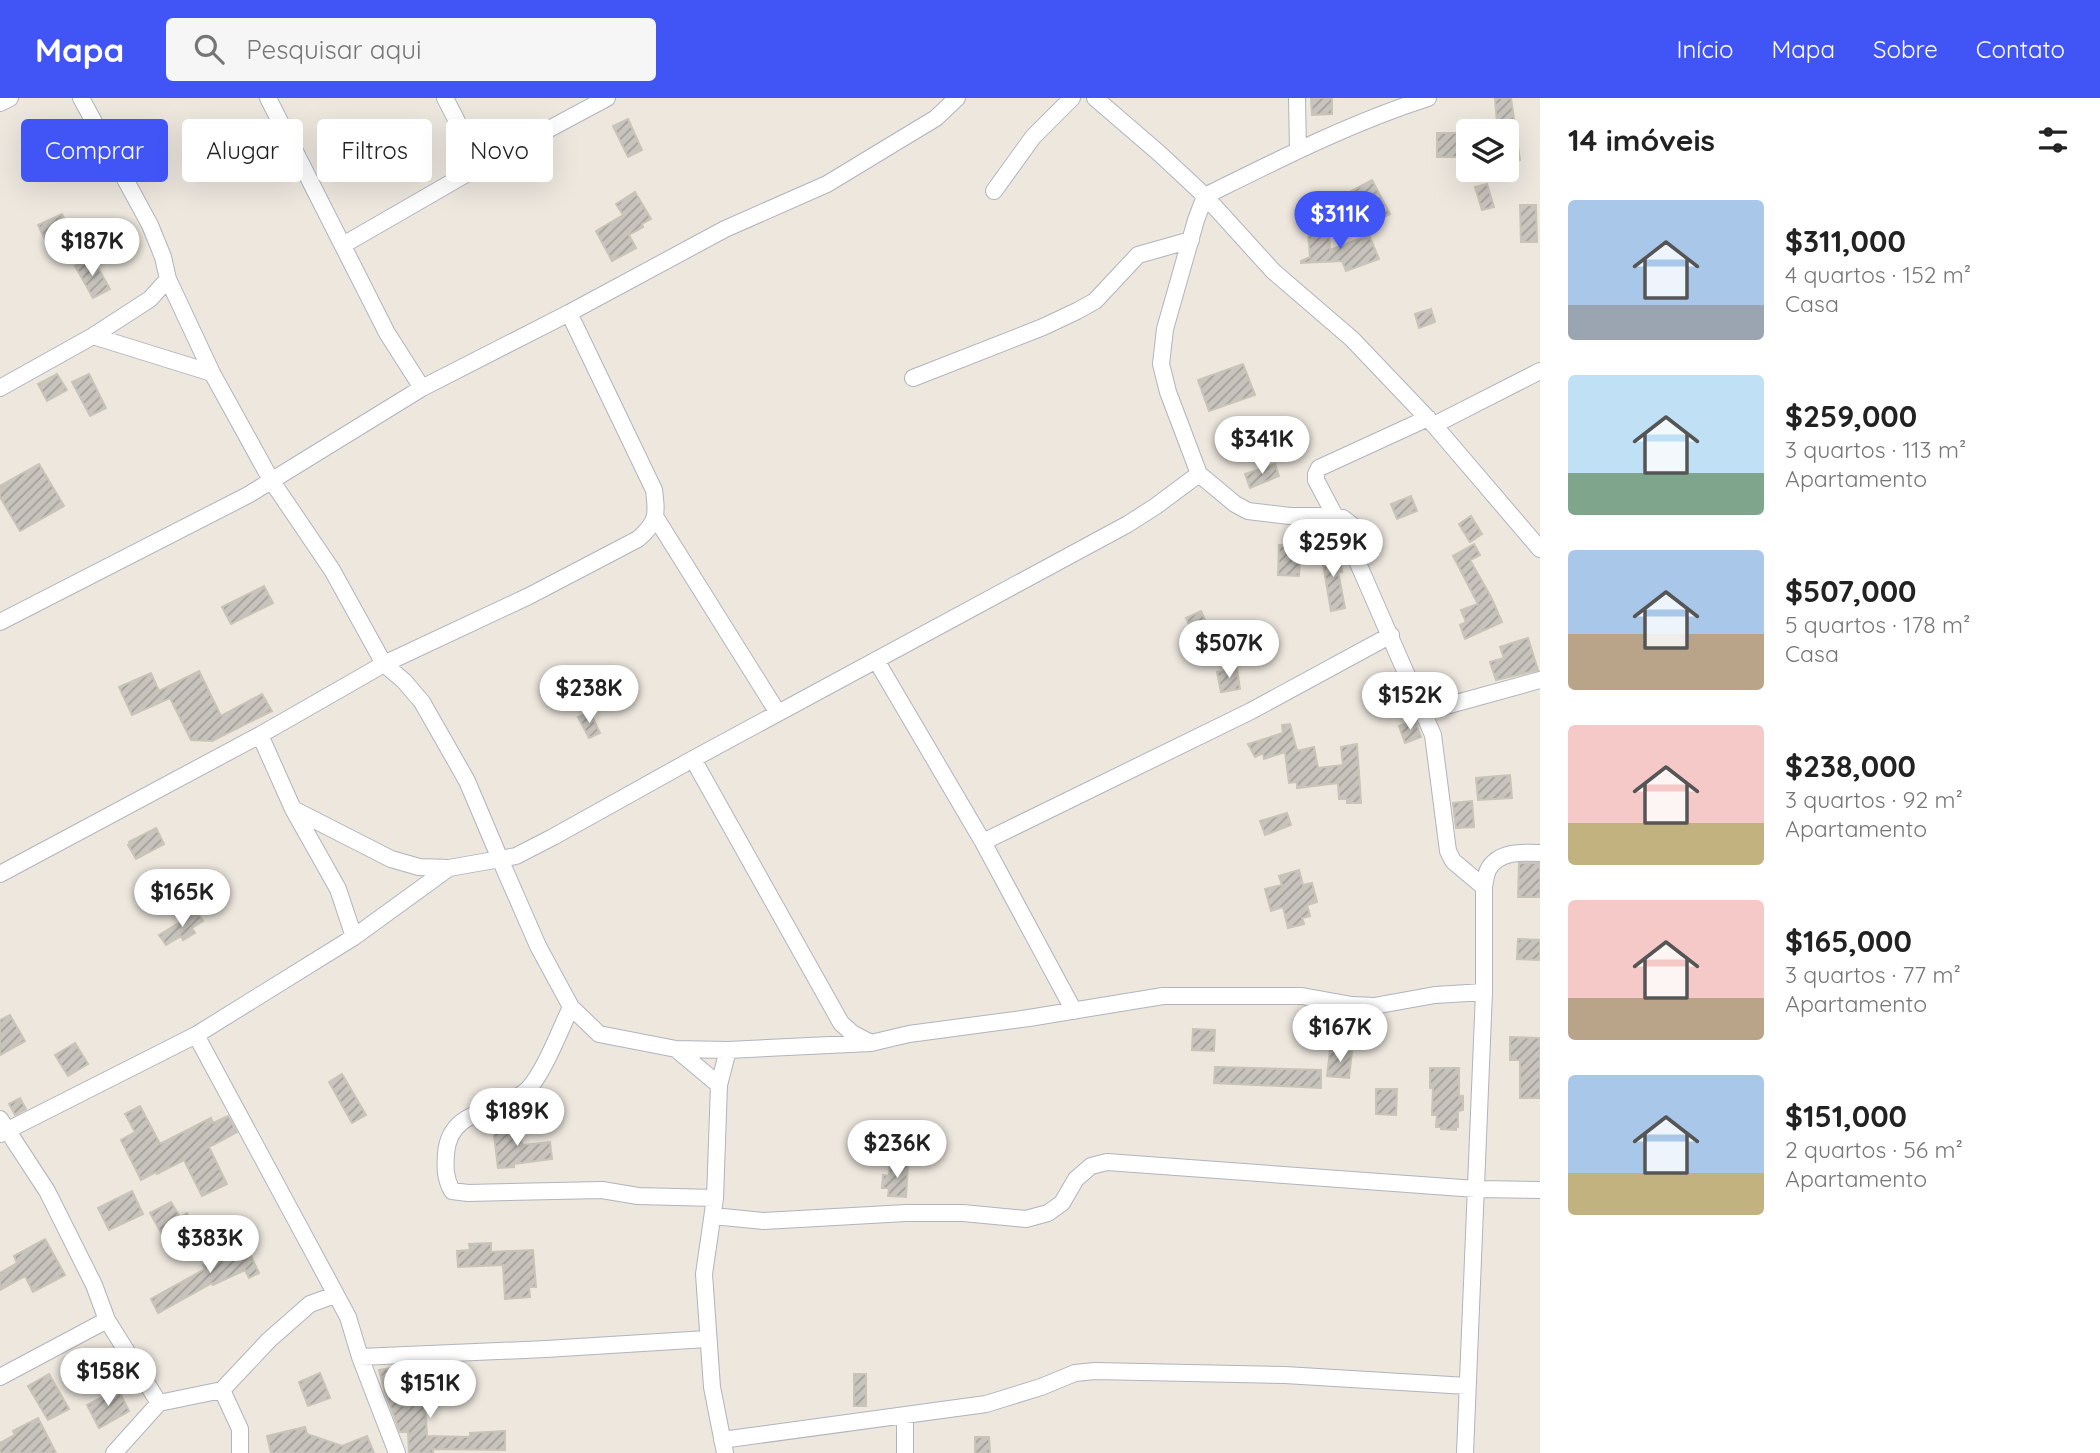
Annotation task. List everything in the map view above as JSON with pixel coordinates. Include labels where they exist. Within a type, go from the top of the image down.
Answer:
[{"type":"street","points":[[0,103],[10,98]]},
{"type":"street","points":[[81,98],[150,225],[163,257],[167,279],[212,373],[271,480],[332,570],[384,664],[404,681],[422,702],[467,781],[538,946],[571,1007],[599,1034],[676,1049],[728,1050],[871,1043],[909,1034],[1018,1020],[1163,996],[1302,996],[1374,1006],[1435,995],[1484,992]]},
{"type":"street","points":[[268,98],[387,333],[422,388]]},
{"type":"street","points":[[445,98],[456,119]]},
{"type":"street","points":[[553,127],[607,98]]},
{"type":"street","points":[[0,622],[248,495],[422,388],[725,229],[827,184],[936,118],[957,98]]},
{"type":"street","points":[[994,191],[1033,137],[1072,98]]},
{"type":"street","points":[[1095,98],[1205,196],[1273,271],[1352,339],[1431,422],[1540,550]]},
{"type":"street","points":[[1297,98],[1298,150]]},
{"type":"street","points":[[1428,98],[1380,113],[1205,196],[1165,329],[1161,364],[1166,385],[1199,474],[1235,504],[1248,511],[1290,516],[1335,516],[1343,518],[1353,526],[1356,535],[1354,554],[1433,735],[1448,851],[1453,861],[1484,887]]},
{"type":"street","points":[[342,245],[452,182]]},
{"type":"street","points":[[913,378],[1043,327],[1095,300],[1138,255],[1191,240]]},
{"type":"street","points":[[0,388],[93,336],[150,299],[167,279]]},
{"type":"street","points":[[569,313],[654,490],[656,518],[778,713]]},
{"type":"street","points":[[93,336],[212,373]]},
{"type":"street","points":[[1335,516],[1316,480],[1319,468],[1431,422],[1540,371]]},
{"type":"street","points":[[293,808],[391,859],[419,867],[449,868],[516,856],[1128,524],[1199,474]]},
{"type":"street","points":[[0,874],[260,735],[384,664],[529,596],[638,538],[656,518]]},
{"type":"street","points":[[983,842],[1251,711],[1391,635]]},
{"type":"street","points":[[876,660],[983,842],[1074,1011]]},
{"type":"street","points":[[1424,712],[1540,680]]},
{"type":"street","points":[[260,735],[293,808],[338,890],[354,937]]},
{"type":"street","points":[[693,759],[841,1023],[852,1033],[871,1043]]},
{"type":"street","points":[[1465,1453],[1484,992],[1484,887],[1488,870],[1500,857],[1519,852],[1540,853]]},
{"type":"street","points":[[159,1403],[107,1320],[94,1285],[47,1191],[2,1128],[196,1035],[354,937],[449,868]]},
{"type":"street","points":[[571,1007],[531,1085],[520,1097],[489,1107],[465,1120],[454,1130],[446,1147],[445,1172],[452,1191],[468,1193],[602,1190],[638,1196],[715,1198]]},
{"type":"street","points":[[830,1045],[841,1023]]},
{"type":"street","points":[[196,1035],[348,1317],[360,1357],[397,1453]]},
{"type":"street","points":[[676,1049],[719,1085]]},
{"type":"street","points":[[728,1050],[719,1085],[715,1198],[704,1274],[712,1387],[724,1446],[986,1404],[1075,1373],[1094,1371],[1285,1376],[1466,1386]]},
{"type":"street","points":[[713,1216],[764,1221],[906,1213],[963,1213],[1026,1219],[1048,1213],[1062,1203],[1076,1179],[1091,1166],[1107,1162],[1476,1189],[1540,1190]]},
{"type":"street","points":[[114,1453],[159,1403],[222,1390],[269,1340],[310,1304],[335,1295]]},
{"type":"street","points":[[0,1377],[107,1320]]},
{"type":"street","points":[[360,1357],[707,1339]]},
{"type":"street","points":[[222,1390],[240,1429],[240,1453]]},
{"type":"street","points":[[905,1415],[905,1453]]},
{"type":"building","points":[[1311,98],[1332,98],[1332,114],[1312,115]]},
{"type":"building","points":[[1495,98],[1511,98],[1514,119],[1497,119]]},
{"type":"building","points":[[628,119],[642,150],[628,157],[613,126]]},
{"type":"building","points":[[1437,133],[1456,133],[1456,157],[1437,157]]},
{"type":"building","points":[[1372,180],[1390,214],[1363,227],[1346,194]]},
{"type":"building","points":[[1487,184],[1494,207],[1482,210],[1475,187]]},
{"type":"building","points":[[635,192],[651,219],[629,235],[636,248],[612,261],[596,231],[623,215],[616,204]]},
{"type":"building","points":[[1520,205],[1536,205],[1537,242],[1521,242]]},
{"type":"building","points":[[62,214],[72,235],[48,246],[38,225]]},
{"type":"building","points":[[1329,230],[1330,250],[1369,235],[1379,259],[1346,271],[1342,261],[1301,263],[1310,257],[1308,231]]},
{"type":"building","points":[[92,257],[110,289],[93,298],[75,266]]},
{"type":"building","points":[[1431,309],[1435,322],[1419,328],[1415,314]]},
{"type":"building","points":[[1243,364],[1255,395],[1209,411],[1198,380]]},
{"type":"building","points":[[57,374],[67,390],[47,401],[38,384]]},
{"type":"building","points":[[89,374],[106,408],[90,416],[72,382]]},
{"type":"building","points":[[39,464],[64,506],[20,531],[0,497],[0,486]]},
{"type":"building","points":[[1275,464],[1279,476],[1250,488],[1245,474]]},
{"type":"building","points":[[1411,496],[1417,511],[1397,519],[1391,504]]},
{"type":"building","points":[[1471,516],[1482,534],[1470,542],[1459,524]]},
{"type":"building","points":[[1474,544],[1480,555],[1470,560],[1502,622],[1465,639],[1460,625],[1466,622],[1461,610],[1478,604],[1453,556]]},
{"type":"building","points":[[1279,545],[1301,546],[1299,576],[1278,575]]},
{"type":"building","points":[[1339,551],[1342,572],[1338,572],[1345,608],[1331,611],[1321,552]]},
{"type":"building","points":[[264,586],[273,603],[231,624],[222,607]]},
{"type":"building","points":[[1201,611],[1220,652],[1204,659],[1186,618]]},
{"type":"building","points":[[1528,638],[1538,670],[1496,680],[1490,662],[1504,658],[1500,647]]},
{"type":"building","points":[[1237,669],[1240,689],[1221,692],[1217,672]]},
{"type":"building","points":[[199,671],[221,716],[262,694],[272,711],[212,741],[191,740],[170,698],[132,715],[119,687],[151,673],[159,691]]},
{"type":"building","points":[[590,712],[600,733],[589,738],[578,717]]},
{"type":"building","points":[[1415,720],[1421,737],[1405,743],[1399,726]]},
{"type":"building","points":[[1290,724],[1297,751],[1314,747],[1318,768],[1343,765],[1341,747],[1357,744],[1361,803],[1347,803],[1347,799],[1339,799],[1338,783],[1297,788],[1297,782],[1289,783],[1285,752],[1264,759],[1263,753],[1255,757],[1248,744],[1283,733],[1282,725]]},
{"type":"building","points":[[1510,775],[1512,798],[1478,800],[1476,778]]},
{"type":"building","points":[[1472,801],[1474,827],[1456,828],[1453,803]]},
{"type":"building","points":[[1287,813],[1291,825],[1265,835],[1260,821]]},
{"type":"building","points":[[156,828],[164,844],[136,859],[129,842]]},
{"type":"building","points":[[1519,863],[1540,863],[1540,897],[1518,897]]},
{"type":"building","points":[[1299,870],[1303,885],[1312,883],[1317,902],[1307,905],[1310,916],[1302,918],[1304,924],[1288,928],[1283,907],[1271,911],[1265,889],[1282,885],[1279,876]]},
{"type":"building","points":[[197,912],[203,921],[192,928],[195,933],[183,940],[181,936],[166,945],[159,935]]},
{"type":"building","points":[[1518,939],[1540,940],[1540,960],[1517,959]]},
{"type":"building","points":[[10,1015],[25,1041],[0,1055],[0,1020]]},
{"type":"building","points":[[1193,1029],[1215,1030],[1214,1051],[1192,1050]]},
{"type":"building","points":[[1510,1037],[1540,1038],[1540,1098],[1520,1098],[1520,1060],[1510,1060]]},
{"type":"building","points":[[75,1043],[88,1064],[68,1076],[55,1055]]},
{"type":"building","points":[[1330,1050],[1352,1052],[1349,1078],[1327,1076]]},
{"type":"building","points":[[1215,1067],[1321,1070],[1321,1088],[1214,1083]]},
{"type":"building","points":[[1430,1068],[1459,1068],[1459,1096],[1463,1096],[1463,1110],[1458,1111],[1456,1130],[1436,1127],[1437,1115],[1432,1115],[1433,1088],[1430,1088]]},
{"type":"building","points":[[342,1074],[366,1115],[352,1123],[329,1082]]},
{"type":"building","points":[[1376,1089],[1397,1089],[1396,1115],[1376,1114]]},
{"type":"building","points":[[20,1098],[26,1109],[15,1115],[9,1104]]},
{"type":"building","points":[[140,1106],[160,1144],[211,1118],[213,1123],[228,1116],[237,1132],[209,1147],[227,1184],[202,1196],[184,1160],[141,1180],[121,1140],[135,1132],[125,1114]]},
{"type":"building","points":[[520,1124],[522,1145],[550,1142],[552,1159],[498,1168],[493,1127]]},
{"type":"building","points":[[890,1163],[908,1164],[906,1197],[888,1196],[889,1188],[882,1188],[883,1175],[889,1176]]},
{"type":"building","points":[[132,1191],[143,1214],[109,1230],[98,1208]]},
{"type":"building","points":[[171,1202],[180,1217],[187,1213],[199,1233],[168,1251],[150,1213]]},
{"type":"building","points":[[241,1235],[259,1273],[249,1278],[245,1270],[213,1285],[212,1283],[158,1313],[151,1299],[205,1269],[203,1265],[234,1249],[230,1241]]},
{"type":"building","points":[[45,1239],[65,1275],[33,1292],[25,1276],[0,1290],[0,1273],[17,1263],[14,1256]]},
{"type":"building","points":[[491,1243],[491,1252],[533,1250],[536,1287],[529,1287],[530,1297],[505,1299],[503,1265],[458,1267],[457,1251],[470,1250],[469,1244]]},
{"type":"building","points":[[424,1365],[425,1376],[396,1378],[400,1406],[425,1404],[427,1436],[470,1437],[470,1433],[505,1431],[505,1450],[433,1449],[433,1453],[409,1453],[408,1432],[400,1432],[379,1370]]},
{"type":"building","points":[[320,1373],[330,1398],[308,1406],[299,1382]]},
{"type":"building","points":[[49,1374],[69,1409],[48,1420],[28,1386]]},
{"type":"building","points":[[854,1374],[866,1374],[866,1406],[854,1406]]},
{"type":"building","points":[[118,1389],[129,1411],[99,1428],[87,1405]]},
{"type":"building","points":[[38,1418],[56,1453],[0,1453],[0,1443],[15,1435],[13,1431]]},
{"type":"building","points":[[305,1427],[307,1434],[342,1446],[367,1436],[374,1453],[271,1453],[267,1436]]},
{"type":"building","points":[[975,1437],[989,1437],[990,1453],[975,1453]]}]
